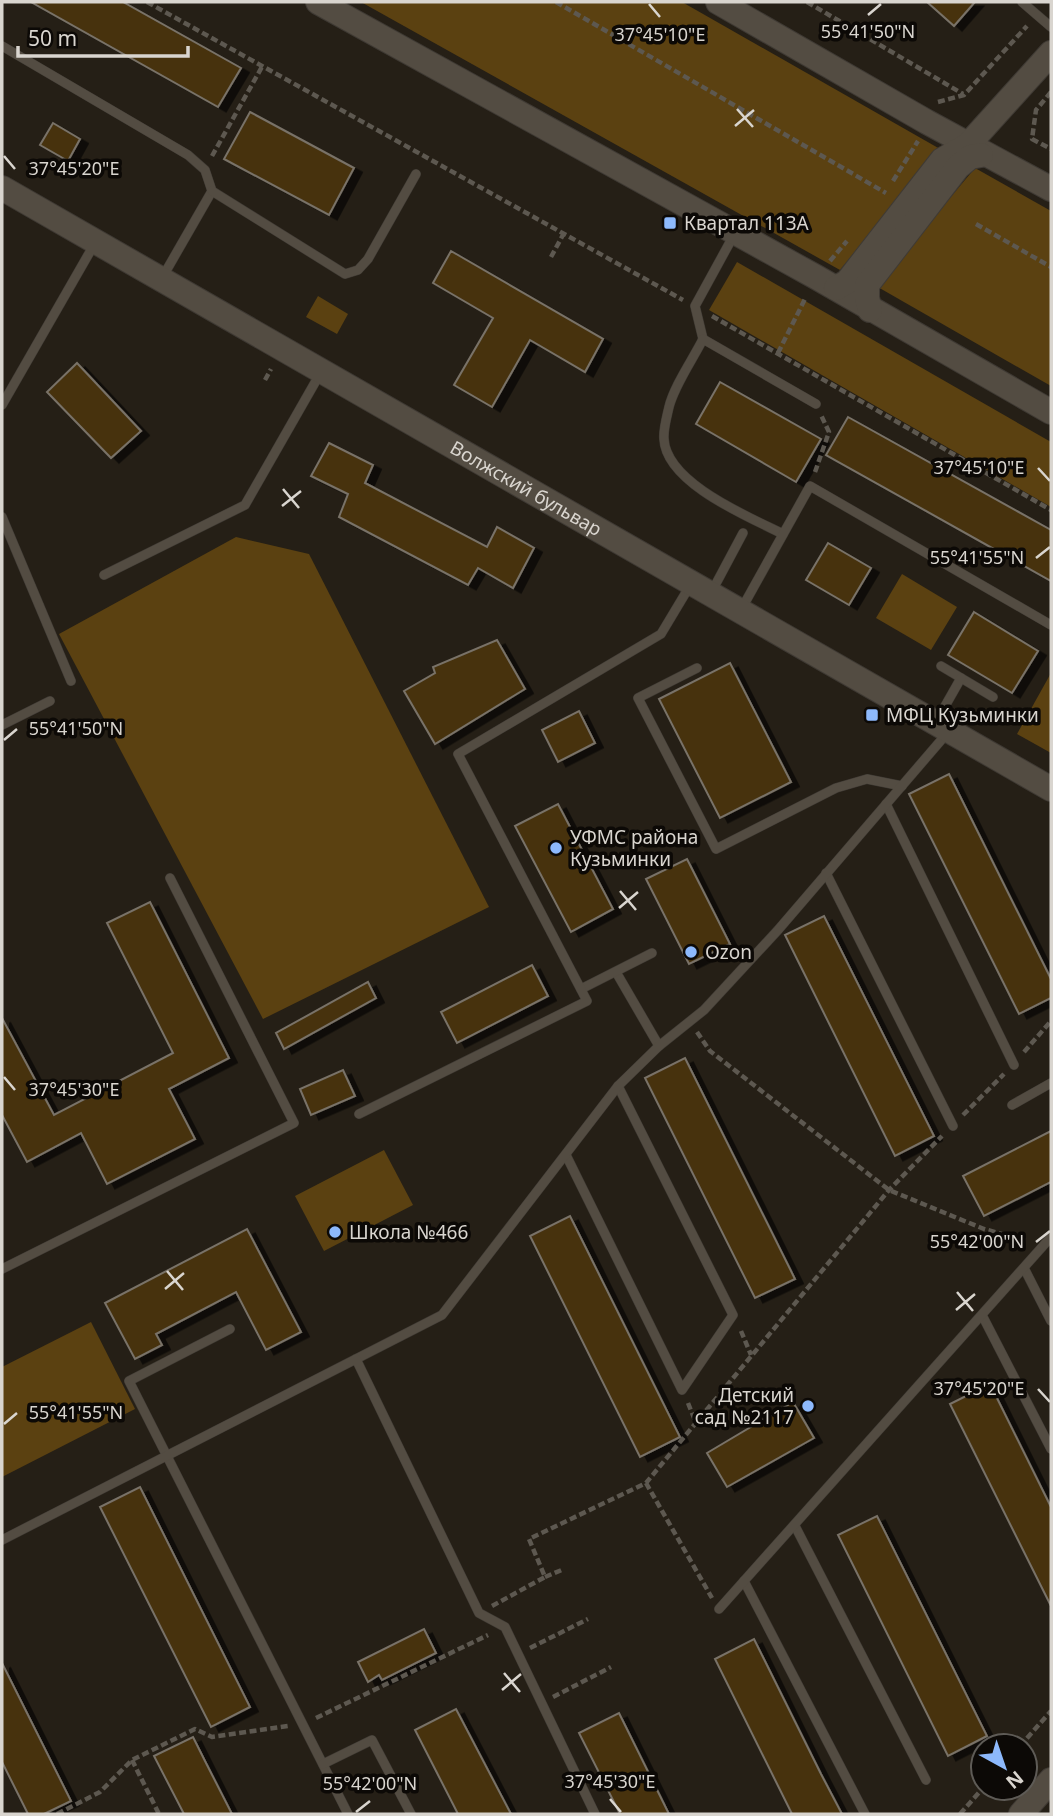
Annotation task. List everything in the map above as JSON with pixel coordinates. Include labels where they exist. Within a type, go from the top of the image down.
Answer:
[{"type":"street","points":[[318,2],[836,288],[1051,412]]},
{"type":"street","points":[[718,2],[1051,189]]},
{"type":"street","points":[[870,310],[867,285],[1051,53]]},
{"type":"street","points":[[836,288],[847,282],[942,160],[976,149]]},
{"type":"street","name":"Волжский бульвар","points":[[2,188],[1051,789]]},
{"type":"street","points":[[1021,1814],[1051,1780]]},
{"type":"lane","points":[[1022,2],[1051,27]]},
{"type":"lane","points":[[2,46],[188,155],[205,170],[212,191],[345,274],[358,270],[368,259],[416,174]]},
{"type":"lane","points":[[162,279],[212,191]]},
{"type":"lane","points":[[735,233],[695,306],[703,339],[670,404],[664,440],[670,459],[680,472],[713,498],[783,534]]},
{"type":"lane","points":[[2,405],[96,242]]},
{"type":"lane","points":[[703,339],[816,404]]},
{"type":"lane","points":[[104,575],[245,505],[322,370]]},
{"type":"lane","points":[[741,611],[810,486],[1051,625]]},
{"type":"lane","points":[[2,517],[71,681]]},
{"type":"lane","points":[[359,1114],[587,1001],[458,754],[661,634],[743,533]]},
{"type":"lane","points":[[941,666],[993,697]]},
{"type":"lane","points":[[697,668],[638,698],[716,849],[836,788],[867,779],[902,786]]},
{"type":"lane","points":[[2,1540],[442,1315],[618,1086],[688,1020],[704,1010],[902,786],[943,726],[961,678]]},
{"type":"lane","points":[[2,725],[50,701]]},
{"type":"lane","points":[[886,804],[1014,1065]]},
{"type":"lane","points":[[826,873],[953,1126]]},
{"type":"lane","points":[[2,1269],[294,1123],[170,878]]},
{"type":"lane","points":[[581,989],[652,953]]},
{"type":"lane","points":[[616,972],[659,1046]]},
{"type":"lane","points":[[1012,1105],[1051,1083]]},
{"type":"lane","points":[[566,1155],[682,1390],[733,1315],[618,1086]]},
{"type":"lane","points":[[719,1609],[1051,1237]]},
{"type":"lane","points":[[1024,1268],[1051,1321]]},
{"type":"lane","points":[[982,1315],[1051,1449]]},
{"type":"lane","points":[[230,1329],[129,1381],[348,1814]]},
{"type":"lane","points":[[356,1359],[479,1613],[505,1627],[595,1814]]},
{"type":"lane","points":[[795,1526],[926,1780]]},
{"type":"lane","points":[[744,1581],[865,1814]]},
{"type":"lane","points":[[323,1764],[372,1740],[411,1814]]},
{"type":"path","points":[[147,2],[695,306],[1051,510]]},
{"type":"path","points":[[556,2],[886,193]]},
{"type":"path","points":[[807,2],[964,94]]},
{"type":"path","points":[[939,100],[964,94],[1037,15]]},
{"type":"path","points":[[205,170],[263,65]]},
{"type":"path","points":[[1051,92],[1036,110],[1032,139],[1051,149]]},
{"type":"path","points":[[976,224],[1051,267]]},
{"type":"path","points":[[551,257],[564,233]]},
{"type":"path","points":[[264,380],[273,365]]},
{"type":"path","points":[[810,486],[829,432],[816,404]]},
{"type":"path","points":[[688,1020],[710,1051],[889,1190],[984,1229],[1044,1246]]},
{"type":"path","points":[[545,1577],[528,1538],[646,1483],[889,1190],[1014,1065],[1051,1021]]},
{"type":"path","points":[[733,1315],[752,1356]]},
{"type":"path","points":[[682,1390],[696,1423]]},
{"type":"path","points":[[646,1483],[719,1609]]},
{"type":"path","points":[[479,1613],[564,1569]]},
{"type":"path","points":[[517,1655],[588,1619]]},
{"type":"path","points":[[57,1814],[100,1792],[132,1760],[195,1729],[212,1737],[304,1724],[505,1627]]},
{"type":"path","points":[[540,1704],[611,1667]]},
{"type":"path","points":[[1032,1732],[1051,1711]]},
{"type":"path","points":[[132,1760],[159,1814]]},
{"type":"shaded area","points":[[361,2],[682,2],[940,149],[840,270]]},
{"type":"shaded area","points":[[975,168],[1051,211],[1051,386],[876,286]]},
{"type":"shaded area","points":[[737,262],[1051,442],[1051,507],[709,310]]},
{"type":"shaded area","points":[[318,296],[348,314],[337,334],[306,317]]},
{"type":"shaded area","points":[[236,537],[309,554],[489,907],[263,1019],[59,634]]},
{"type":"shaded area","points":[[902,574],[957,607],[931,650],[876,618]]},
{"type":"shaded area","points":[[1051,673],[1051,753],[1017,734]]},
{"type":"shaded area","points":[[384,1150],[413,1205],[324,1251],[295,1196]]},
{"type":"shaded area","points":[[91,1322],[135,1409],[2,1477],[2,1367]]},
{"type":"building","points":[[31,2],[123,2],[241,68],[218,107]]},
{"type":"building","points":[[927,2],[975,2],[954,26]]},
{"type":"building","points":[[250,112],[354,168],[329,215],[224,159]]},
{"type":"building","points":[[53,123],[80,139],[68,161],[40,145]]},
{"type":"building","points":[[451,251],[603,339],[585,372],[530,340],[492,407],[454,385],[493,318],[433,283]]},
{"type":"building","points":[[77,363],[141,431],[111,458],[47,392]]},
{"type":"building","points":[[720,382],[821,439],[796,482],[696,424]]},
{"type":"building","points":[[848,417],[1051,530],[1051,581],[826,455]]},
{"type":"building","points":[[329,443],[373,465],[365,483],[487,547],[497,527],[534,548],[513,588],[478,568],[468,585],[339,517],[348,494],[311,476]]},
{"type":"building","points":[[828,543],[871,568],[849,605],[806,580]]},
{"type":"building","points":[[974,612],[1038,651],[1012,693],[948,655]]},
{"type":"building","points":[[497,640],[525,689],[435,744],[404,691],[435,673],[433,667]]},
{"type":"building","points":[[730,663],[791,782],[720,818],[659,699]]},
{"type":"building","points":[[579,711],[595,743],[558,762],[542,730]]},
{"type":"building","points":[[949,774],[1051,979],[1051,998],[1019,1014],[909,794]]},
{"type":"building","points":[[558,804],[613,909],[571,932],[515,826]]},
{"type":"building","points":[[687,859],[730,944],[689,964],[646,879]]},
{"type":"building","points":[[150,902],[229,1058],[169,1089],[195,1139],[107,1184],[81,1133],[27,1162],[2,1115],[2,1018],[54,1115],[173,1053],[107,923]]},
{"type":"building","points":[[824,916],[934,1136],[895,1156],[785,935]]},
{"type":"building","points":[[532,965],[548,996],[457,1043],[441,1012]]},
{"type":"building","points":[[368,982],[376,998],[284,1049],[276,1033]]},
{"type":"building","points":[[685,1058],[795,1279],[755,1298],[645,1078]]},
{"type":"building","points":[[343,1070],[355,1096],[311,1115],[300,1089]]},
{"type":"building","points":[[1051,1131],[1051,1182],[984,1216],[963,1176]]},
{"type":"building","points":[[570,1216],[680,1437],[640,1457],[530,1236]]},
{"type":"building","points":[[247,1229],[301,1332],[266,1350],[236,1292],[156,1334],[162,1345],[135,1359],[105,1303]]},
{"type":"building","points":[[990,1384],[1051,1507],[1051,1606],[950,1404]]},
{"type":"building","points":[[793,1402],[814,1438],[727,1487],[707,1453]]},
{"type":"building","points":[[140,1487],[250,1707],[211,1727],[100,1507]]},
{"type":"building","points":[[877,1516],[985,1732],[969,1732],[969,1745],[948,1756],[838,1535]]},
{"type":"building","points":[[424,1629],[436,1653],[382,1680],[379,1675],[368,1682],[358,1662]]},
{"type":"building","points":[[754,1639],[842,1814],[792,1814],[715,1659]]},
{"type":"building","points":[[2,1663],[71,1801],[44,1814],[28,1814],[2,1762]]},
{"type":"building","points":[[456,1709],[511,1814],[458,1814],[415,1730]]},
{"type":"building","points":[[619,1713],[669,1814],[620,1814],[579,1733]]},
{"type":"building","points":[[193,1737],[232,1814],[184,1814],[154,1756]]},
{"type":"place","name":"Квартал 113А","points":[[670,223]]},
{"type":"place","name":"МФЦ Кузьминки","points":[[872,715]]},
{"type":"place","name":"УФМС района Кузьминки","points":[[556,848]]},
{"type":"place","name":"Ozon","points":[[691,952]]},
{"type":"place","name":"Школа №466","points":[[335,1232]]},
{"type":"place","name":"Детский сад №2117","points":[[808,1406]]}]
